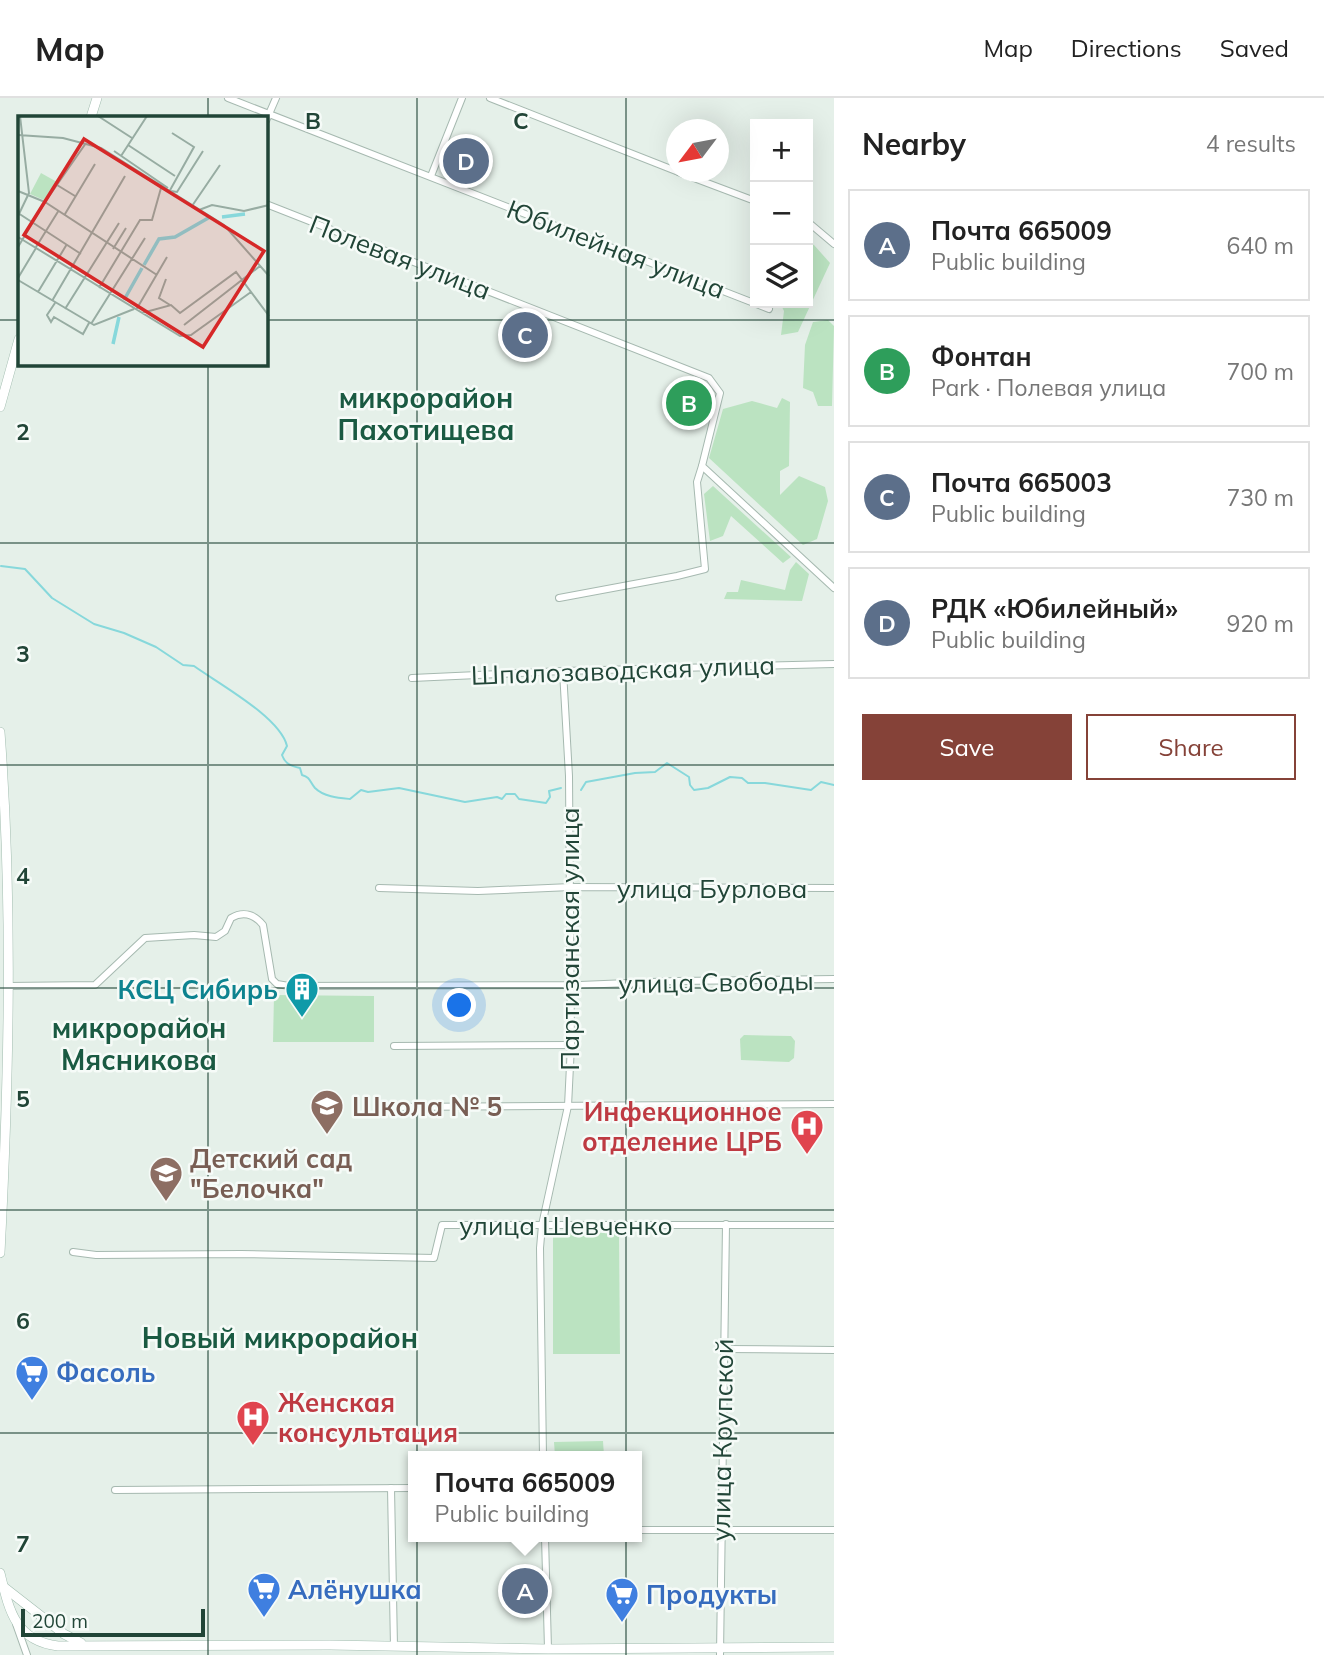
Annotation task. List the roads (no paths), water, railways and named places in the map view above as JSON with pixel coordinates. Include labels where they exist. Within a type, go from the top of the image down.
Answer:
[{"type":"street","points":[[92,116],[97,98]]},
{"type":"street","name":"Юбилейная улица","points":[[228,98],[265,116]]},
{"type":"street","points":[[267,116],[276,98]]},
{"type":"street","points":[[431,176],[462,98]]},
{"type":"street","points":[[490,98],[666,167]]},
{"type":"street","name":"Юбилейная улица","points":[[268,117],[431,176],[769,309]]},
{"type":"street","points":[[706,182],[750,199]]},
{"type":"street","name":"Полевая улица","points":[[268,205],[709,378],[720,393],[702,466]]},
{"type":"street","points":[[813,226],[834,244]]},
{"type":"street","points":[[0,407],[18,343]]},
{"type":"street","points":[[559,598],[705,569],[697,482],[702,466],[834,588]]},
{"type":"street","name":"Шпалозаводская улица","points":[[412,678],[834,664]]},
{"type":"street","name":"Партизанская улица","points":[[542,1451],[540,1248],[542,1225],[568,1106],[571,1045],[569,776],[562,671]]},
{"type":"street","points":[[0,732],[8,986],[0,1253]]},
{"type":"street","name":"улица Бурлова","points":[[379,888],[478,891],[571,887],[834,888]]},
{"type":"street","name":"улица Свободы","points":[[8,986],[95,985],[145,938],[194,935],[216,937],[225,931],[231,918],[240,914],[249,914],[263,925],[272,979],[277,984],[289,986],[571,985],[834,979]]},
{"type":"street","points":[[394,1046],[571,1045]]},
{"type":"street","points":[[391,1107],[834,1104]]},
{"type":"street","name":"улица Крупской","points":[[720,1651],[726,1224]]},
{"type":"street","name":"улица Шевченко","points":[[73,1252],[96,1255],[241,1254],[434,1258],[442,1225],[834,1225]]},
{"type":"street","points":[[724,1349],[834,1350]]},
{"type":"street","points":[[391,1488],[394,1647]]},
{"type":"street","points":[[115,1490],[408,1488]]},
{"type":"street","points":[[642,1530],[834,1530]]},
{"type":"street","points":[[545,1542],[548,1652]]},
{"type":"street","points":[[0,1573],[27,1655]]},
{"type":"street","points":[[3,1587],[64,1634],[82,1644]]},
{"type":"street","points":[[15,1622],[25,1633],[42,1644],[394,1647],[548,1652],[834,1647]]},
{"type":"waterway","points":[[1,566],[25,569],[52,598],[94,624],[156,647],[183,665],[194,666],[247,702],[282,735],[287,746],[282,755],[285,761],[300,768],[302,775],[327,795],[350,799],[361,790],[368,792],[399,788],[465,802],[497,797],[502,799],[506,794],[515,794],[519,799],[546,803],[550,797],[549,791],[561,788]]},
{"type":"waterway","points":[[581,790],[586,782],[655,772],[667,763],[689,777],[694,790],[708,788],[730,777],[742,778],[748,783],[811,790],[821,782],[834,785]]},
{"type":"place","name":"РДК «Юбилейный»","points":[[466,161]]},
{"type":"place","name":"Почта 665003","points":[[525,335]]},
{"type":"place","name":"Фонтан","points":[[689,403]]},
{"type":"place","name":"КСЦ Сибирь","points":[[302,1019]]},
{"type":"place","name":"Школа № 5","points":[[327,1136]]},
{"type":"place","name":"Инфекционное отделение ЦРБ","points":[[807,1156]]},
{"type":"place","name":"Детский сад \"Белочка\"","points":[[166,1203]]},
{"type":"place","name":"Фасоль","points":[[32,1402]]},
{"type":"place","name":"Женская консультация","points":[[253,1447]]},
{"type":"place","name":"Почта 665009","points":[[525,1591]]},
{"type":"place","name":"Алёнушка","points":[[264,1619]]},
{"type":"place","name":"Продукты","points":[[622,1624]]},
{"type":"district","name":"микрорайон Пахотищева","points":[[426,413]]},
{"type":"district","name":"микрорайон Мясникова","points":[[139,1043]]},
{"type":"district","name":"Новый микрорайон","points":[[280,1337]]}]
